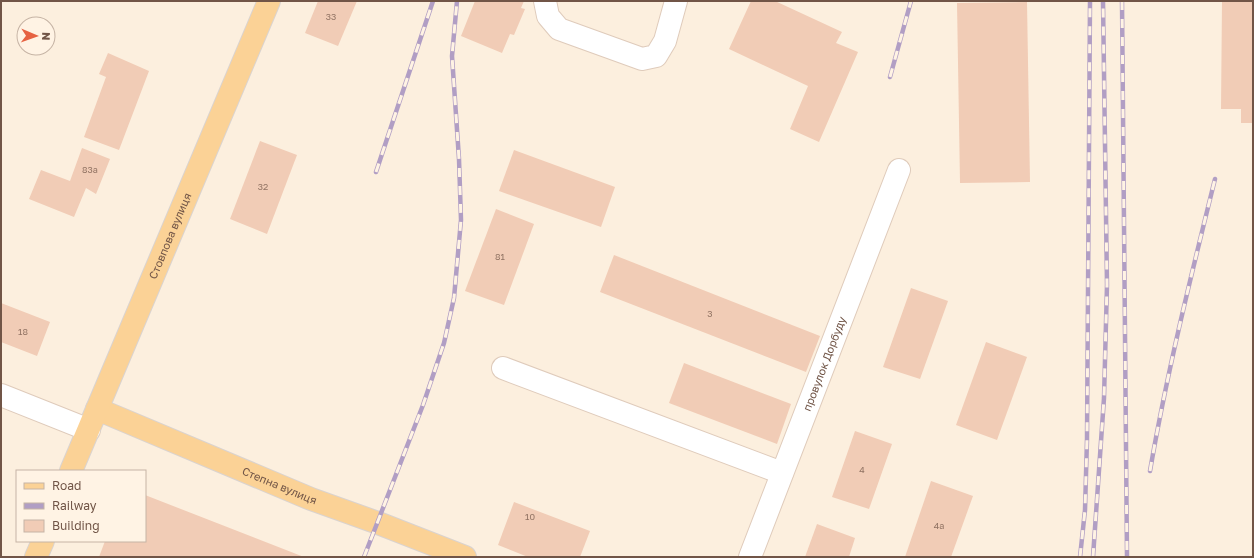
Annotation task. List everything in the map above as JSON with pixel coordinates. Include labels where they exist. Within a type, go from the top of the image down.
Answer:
[{"type":"main road","name":"Стовпова вулиця","points":[[71,470],[269,1]]},
{"type":"main road","name":"Степна вулиця","points":[[98,409],[311,499],[465,557]]},
{"type":"main road","points":[[36,557],[43,542]]},
{"type":"street","points":[[545,1],[548,16],[559,29],[642,59],[656,56],[665,41],[676,1]]},
{"type":"street","name":"провулок Дорбуду","points":[[750,557],[900,170]]},
{"type":"street","points":[[503,368],[782,474]]},
{"type":"street","points":[[1,395],[89,430]]},
{"type":"building","points":[[318,1],[357,1],[338,46],[305,33]]},
{"type":"building","points":[[475,1],[524,1],[521,8],[525,9],[514,35],[510,34],[502,53],[461,36]]},
{"type":"building","points":[[751,1],[775,1],[842,32],[836,43],[858,52],[819,142],[790,129],[808,86],[729,49]]},
{"type":"building","points":[[1222,1],[1253,1],[1253,123],[1241,123],[1241,109],[1221,109]]},
{"type":"building","points":[[1027,2],[1030,182],[960,183],[957,3]]},
{"type":"building","points":[[108,53],[149,71],[119,150],[84,137],[106,77],[99,74]]},
{"type":"building","points":[[260,141],[297,155],[267,234],[230,219]]},
{"type":"building","points":[[82,148],[110,159],[96,194],[86,188],[74,217],[29,199],[41,170],[70,181]]},
{"type":"building","points":[[514,150],[615,187],[601,227],[499,191]]},
{"type":"building","points":[[496,209],[534,224],[504,305],[465,291]]},
{"type":"building","points":[[614,255],[820,336],[806,372],[600,292]]},
{"type":"building","points":[[911,288],[948,301],[920,379],[883,367]]},
{"type":"building","points":[[1,303],[50,322],[37,356],[1,342]]},
{"type":"building","points":[[986,342],[1027,357],[997,440],[956,425]]},
{"type":"building","points":[[684,363],[791,404],[777,444],[669,403]]},
{"type":"building","points":[[855,431],[892,444],[869,509],[832,497]]},
{"type":"building","points":[[931,481],[973,496],[951,557],[905,557]]},
{"type":"building","points":[[146,495],[304,557],[99,557],[105,542],[146,542]]},
{"type":"building","points":[[514,502],[590,531],[580,557],[528,557],[498,545]]},
{"type":"building","points":[[817,524],[855,538],[849,557],[805,557]]},
{"type":"railway","points":[[376,172],[433,1]]},
{"type":"railway","points":[[364,557],[423,405],[444,343],[454,298],[461,220],[459,159],[452,56],[457,1]]},
{"type":"railway","points":[[890,77],[911,1]]},
{"type":"railway","points":[[1080,557],[1085,510],[1087,439],[1090,1]]},
{"type":"railway","points":[[1093,557],[1104,398],[1107,285],[1103,1]]},
{"type":"railway","points":[[1122,1],[1127,557]]},
{"type":"railway","points":[[1150,471],[1188,288],[1215,179]]}]
